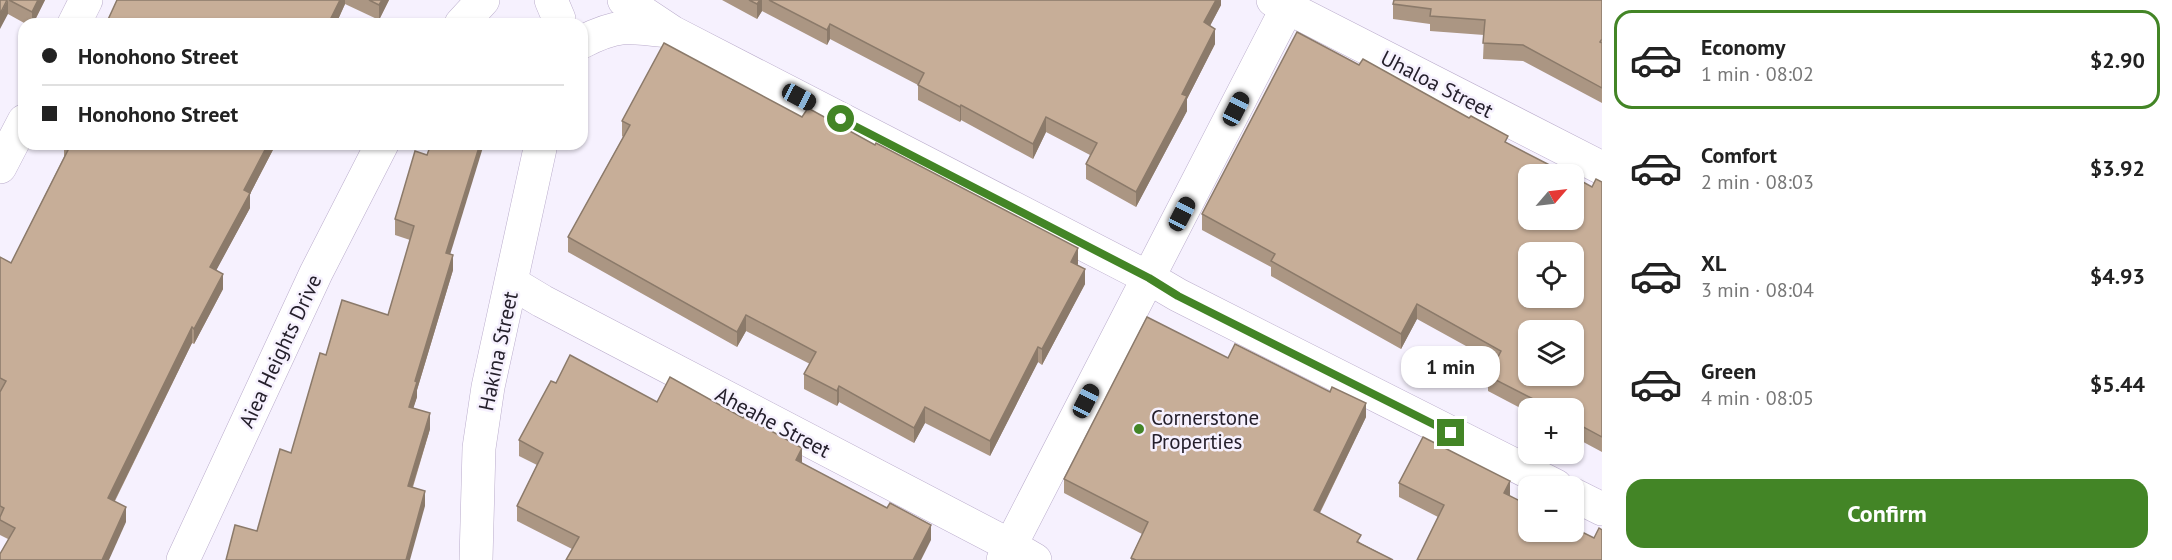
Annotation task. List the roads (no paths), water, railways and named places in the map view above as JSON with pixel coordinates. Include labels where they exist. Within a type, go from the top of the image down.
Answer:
[{"type":"street","points":[[77,18],[86,0]]},
{"type":"street","points":[[466,18],[483,0]]},
{"type":"street","points":[[551,0],[558,18]]},
{"type":"street","points":[[624,0],[672,32],[1149,278],[1178,296],[1536,476]]},
{"type":"street","points":[[1016,555],[1280,4]]},
{"type":"street","name":"Uhaloa Street","points":[[1280,4],[1602,168]]},
{"type":"street","points":[[588,39],[605,30],[633,26],[672,32]]},
{"type":"street","points":[[0,167],[18,132]]},
{"type":"street","name":"Aiea Heights Drive","points":[[183,560],[316,273],[379,150]]},
{"type":"street","name":"Hakina Street","points":[[476,560],[479,448],[488,387],[541,150]]},
{"type":"street","name":"Aheahe Street","points":[[512,283],[1016,555]]},
{"type":"street","points":[[1584,500],[1602,509]]},
{"type":"place","name":"Cornerstone Properties","points":[[1139,429]]}]
